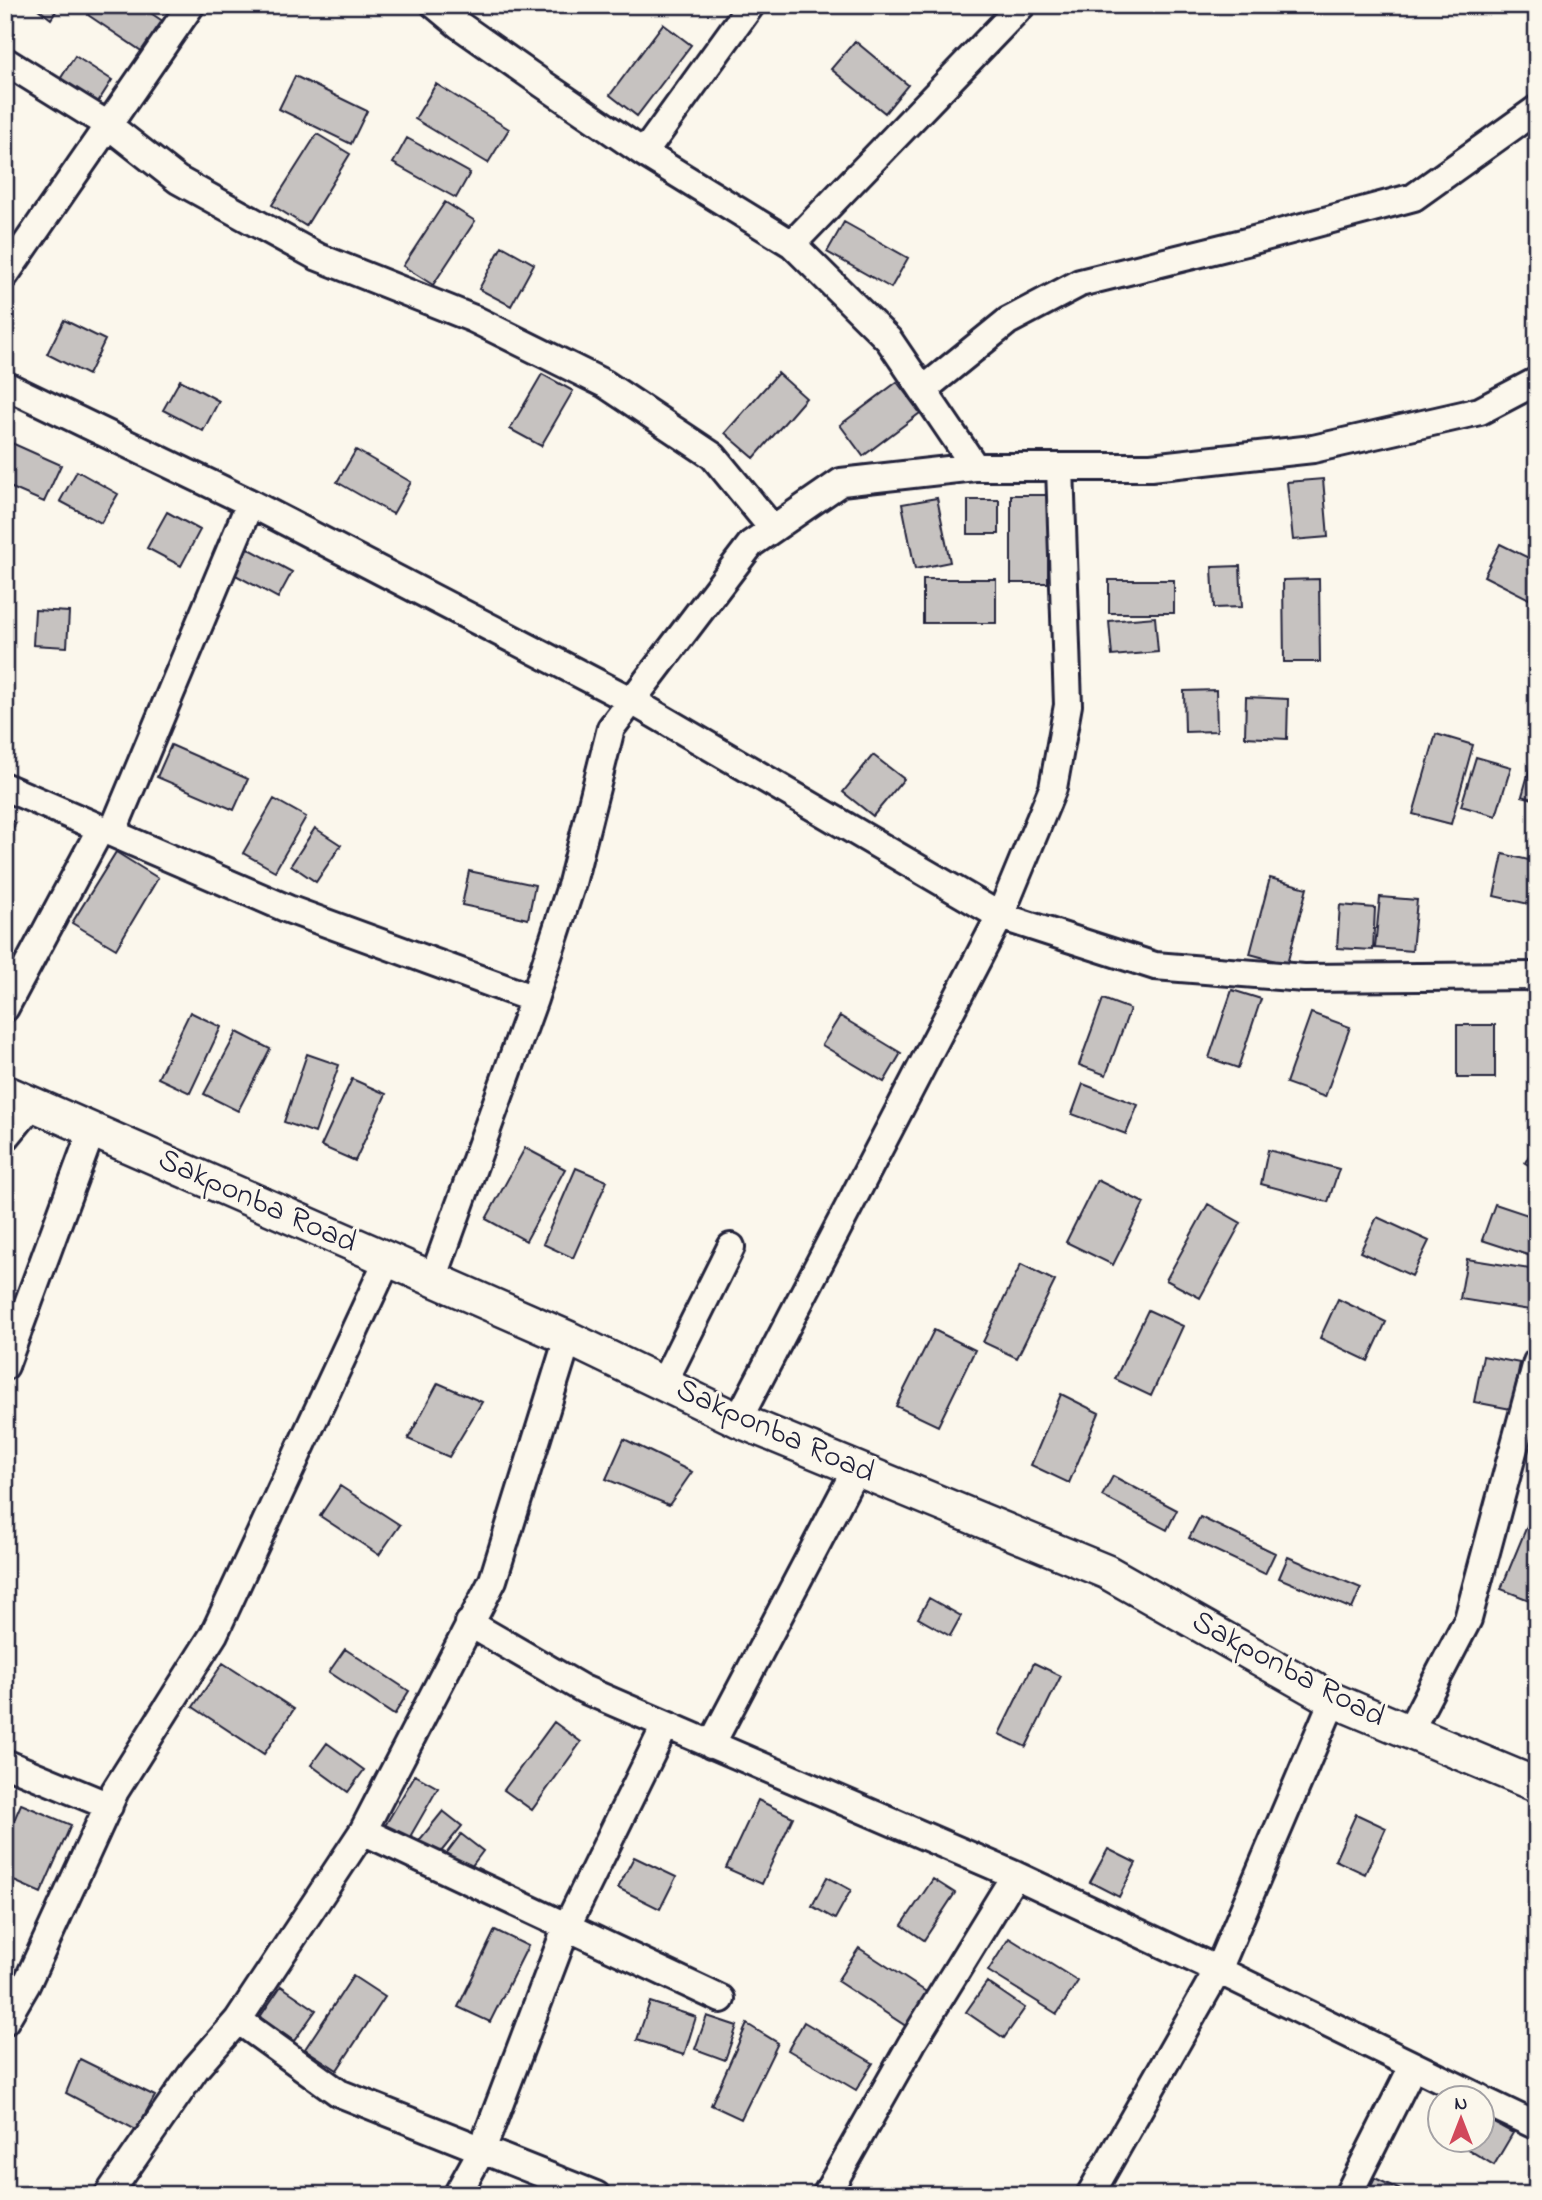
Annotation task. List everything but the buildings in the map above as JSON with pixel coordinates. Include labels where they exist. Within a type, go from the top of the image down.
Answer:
[{"type":"main road","name":"Sakponba Road","points":[[19,1098],[568,1338],[738,1420],[1107,1572],[1333,1700],[1537,1786]]},
{"type":"street","points":[[5,275],[191,5]]},
{"type":"street","points":[[435,5],[490,47],[644,153],[792,244],[889,340],[975,467]]},
{"type":"street","points":[[644,153],[751,5]]},
{"type":"street","points":[[792,244],[1022,5]]},
{"type":"street","points":[[5,61],[108,125],[178,180],[318,257],[474,319],[605,384],[713,456],[773,529]]},
{"type":"street","points":[[923,390],[1008,321],[1080,283],[1415,197],[1537,109]]},
{"type":"street","points":[[433,1279],[534,999],[572,883],[611,728],[751,544],[841,482],[975,467],[1151,467],[1313,449],[1480,411],[1537,381]]},
{"type":"street","points":[[5,384],[250,503],[632,701],[1000,916],[1155,966],[1304,978],[1537,976]]},
{"type":"street","points":[[738,1420],[1000,916],[1054,788],[1068,705],[1060,467]]},
{"type":"street","points":[[5,1008],[107,831],[250,503]]},
{"type":"street","points":[[5,787],[288,909],[534,999]]},
{"type":"street","points":[[5,1138],[19,1098]]},
{"type":"street","points":[[5,1366],[92,1130]]},
{"type":"street","points":[[663,1384],[731,1247]]},
{"type":"street","points":[[5,2021],[26,1984],[115,1791],[214,1634],[388,1259]]},
{"type":"street","points":[[108,2195],[196,2068],[238,2020],[363,1831],[492,1580],[568,1338]]},
{"type":"street","points":[[1409,1732],[1468,1619],[1537,1362]]},
{"type":"street","points":[[711,1745],[856,1469]]},
{"type":"street","points":[[469,1623],[583,1689],[1016,1875],[1450,2084]]},
{"type":"street","points":[[1090,2195],[1218,1970],[1333,1700]]},
{"type":"street","points":[[457,2195],[482,2150],[567,1926],[665,1726]]},
{"type":"street","points":[[5,1763],[109,1806]]},
{"type":"street","points":[[363,1831],[721,1999]]},
{"type":"street","points":[[826,2195],[912,2043],[1016,1875]]},
{"type":"street","points":[[238,2020],[339,2094],[596,2195]]},
{"type":"street","points":[[1349,2195],[1413,2066]]},
{"type":"street","points":[[1496,2106],[1537,2126]]}]
